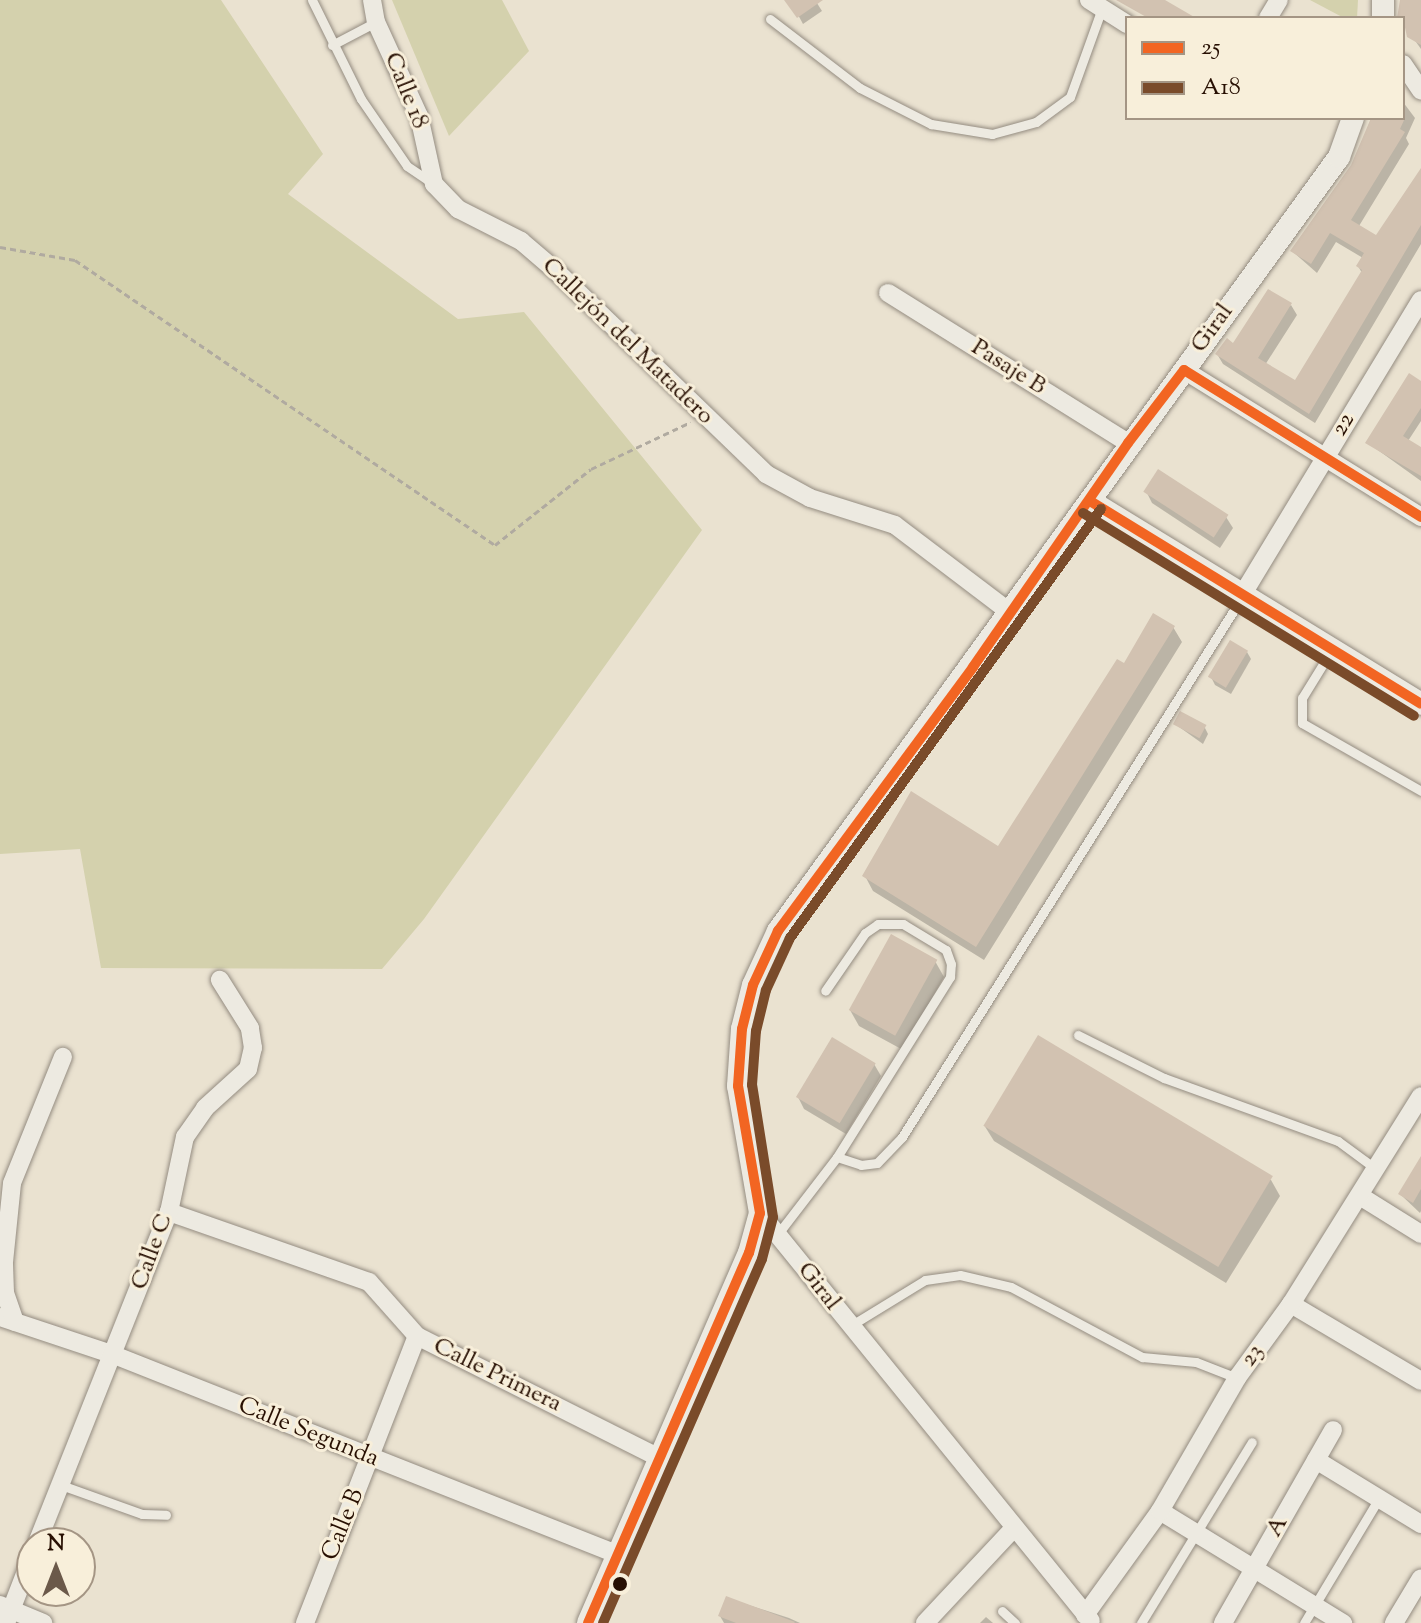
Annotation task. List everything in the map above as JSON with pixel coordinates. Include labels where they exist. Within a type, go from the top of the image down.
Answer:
[{"type":"street","name":"Calle 18","points":[[372,0],[376,22],[419,116],[434,184]]},
{"type":"street","points":[[1095,4],[1125,23]]},
{"type":"street","points":[[1405,67],[1421,91]]},
{"type":"street","name":"Giral","points":[[1089,1619],[760,1213],[738,1086],[742,1029],[753,985],[778,931],[1011,613],[1128,443],[1339,157],[1352,120]]},
{"type":"street","name":"Callejón del Matadero","points":[[434,184],[458,209],[521,241],[556,271],[702,417],[766,474],[810,498],[895,525],[1011,613]]},
{"type":"street","name":"Pasaje B","points":[[888,293],[1128,443]]},
{"type":"street","name":"22","points":[[1244,592],[1421,300]]},
{"type":"street","points":[[1404,327],[1421,337]]},
{"type":"street","points":[[1184,370],[1421,517]]},
{"type":"street","points":[[1090,501],[1244,592],[1421,704]]},
{"type":"street","name":"Calle C","points":[[44,1527],[169,1212],[185,1137],[205,1108],[248,1069],[253,1048],[243,1010],[220,980]]},
{"type":"street","points":[[7,1319],[2,1226],[12,1183],[63,1057]]},
{"type":"street","name":"23","points":[[1089,1619],[1160,1511],[1237,1378],[1291,1304],[1421,1096]]},
{"type":"street","points":[[1360,1196],[1421,1234]]},
{"type":"street","name":"Calle Primera","points":[[169,1212],[369,1282],[417,1336],[660,1458]]},
{"type":"street","points":[[588,1623],[614,1553],[660,1458],[749,1253],[760,1213]]},
{"type":"street","points":[[1291,1304],[1421,1381]]},
{"type":"street","name":"Calle Segunda","points":[[7,1319],[114,1355],[614,1553]]},
{"type":"street","name":"Calle B","points":[[305,1623],[417,1336]]},
{"type":"street","name":"A","points":[[1223,1623],[1333,1430]]},
{"type":"street","points":[[1316,1460],[1421,1524]]},
{"type":"street","points":[[1160,1511],[1253,1571],[1343,1623]]},
{"type":"street","points":[[925,1623],[1014,1528]]},
{"type":"street","points":[[1394,1623],[1421,1578]]},
{"type":"street","points":[[16,1589],[5,1612],[43,1623]]},
{"type":"lane","name":"Callejón del Matadero","points":[[312,0],[361,99],[407,166],[434,184]]},
{"type":"lane","points":[[770,19],[860,88],[931,124],[992,134],[1036,122],[1070,97],[1095,4]]},
{"type":"lane","points":[[332,45],[376,22]]},
{"type":"lane","points":[[837,1157],[861,1165],[877,1163],[902,1137],[1244,592]]},
{"type":"lane","points":[[1333,648],[1302,698],[1302,723],[1421,791]]},
{"type":"lane","points":[[777,1235],[837,1157],[950,977],[951,964],[946,950],[903,924],[878,924],[865,933],[825,991]]},
{"type":"lane","points":[[1078,1035],[1164,1078],[1338,1141],[1376,1169]]},
{"type":"lane","points":[[850,1326],[925,1280],[960,1275],[1011,1287],[1087,1332],[1142,1357],[1196,1362],[1237,1378]]},
{"type":"lane","points":[[1141,1623],[1252,1442]]},
{"type":"lane","points":[[61,1485],[142,1514],[166,1515]]},
{"type":"lane","points":[[1304,1623],[1379,1498]]},
{"type":"lane","points":[[1002,1611],[1015,1623]]},
{"type":"path","points":[[0,247],[75,260],[495,545],[591,469],[702,417]]},
{"type":"shaded area","points":[[0,0],[221,0],[323,154],[288,194],[458,319],[524,312],[702,530],[424,919],[382,969],[101,968],[80,849],[0,854]]},
{"type":"shaded area","points":[[392,0],[502,0],[529,51],[449,136]]},
{"type":"shaded area","points":[[1310,0],[1358,0],[1357,16],[1340,16]]},
{"type":"building","points":[[784,0],[823,0],[797,18]]},
{"type":"building","points":[[1116,0],[1165,0],[1193,16],[1144,16]]},
{"type":"building","points":[[1400,0],[1421,0],[1421,45],[1407,37],[1405,16],[1397,16]]},
{"type":"building","points":[[1370,120],[1404,120],[1400,129],[1405,132],[1351,220],[1376,235],[1421,168],[1421,225],[1309,414],[1215,354],[1227,338],[1233,343],[1268,289],[1292,303],[1258,358],[1295,380],[1362,270],[1356,266],[1364,253],[1330,233],[1311,264],[1290,251],[1351,165]]},
{"type":"building","points":[[1409,373],[1421,381],[1421,408],[1403,436],[1421,447],[1421,476],[1365,443]]},
{"type":"building","points":[[1158,469],[1228,515],[1214,537],[1143,492]]},
{"type":"building","points":[[1153,613],[1175,626],[976,947],[862,876],[911,791],[998,846],[1117,659],[1124,663]]},
{"type":"building","points":[[1230,640],[1248,651],[1226,688],[1208,677]]},
{"type":"building","points":[[1180,711],[1206,725],[1199,738],[1173,724]]},
{"type":"building","points":[[891,934],[937,960],[895,1036],[849,1010]]},
{"type":"building","points":[[1038,1035],[1273,1176],[1218,1267],[983,1126]]},
{"type":"building","points":[[832,1037],[876,1063],[840,1123],[796,1097]]},
{"type":"building","points":[[1421,1156],[1421,1189],[1413,1203],[1398,1194]]},
{"type":"building","points":[[726,1596],[795,1622],[736,1623],[718,1616]]},
{"type":"transit line","name":"25","points":[[588,1623],[749,1253],[760,1213],[738,1086],[742,1029],[753,985],[778,931],[973,667],[1128,443],[1184,370],[1421,517]]},
{"type":"transit line","name":"25","points":[[1090,501],[1421,704]]},
{"type":"transit line","name":"A18","points":[[603,1623],[762,1259],[773,1217],[752,1085],[756,1031],[766,990],[790,938],[1101,509]]},
{"type":"transit line","name":"A18","points":[[1083,513],[1414,716]]}]
